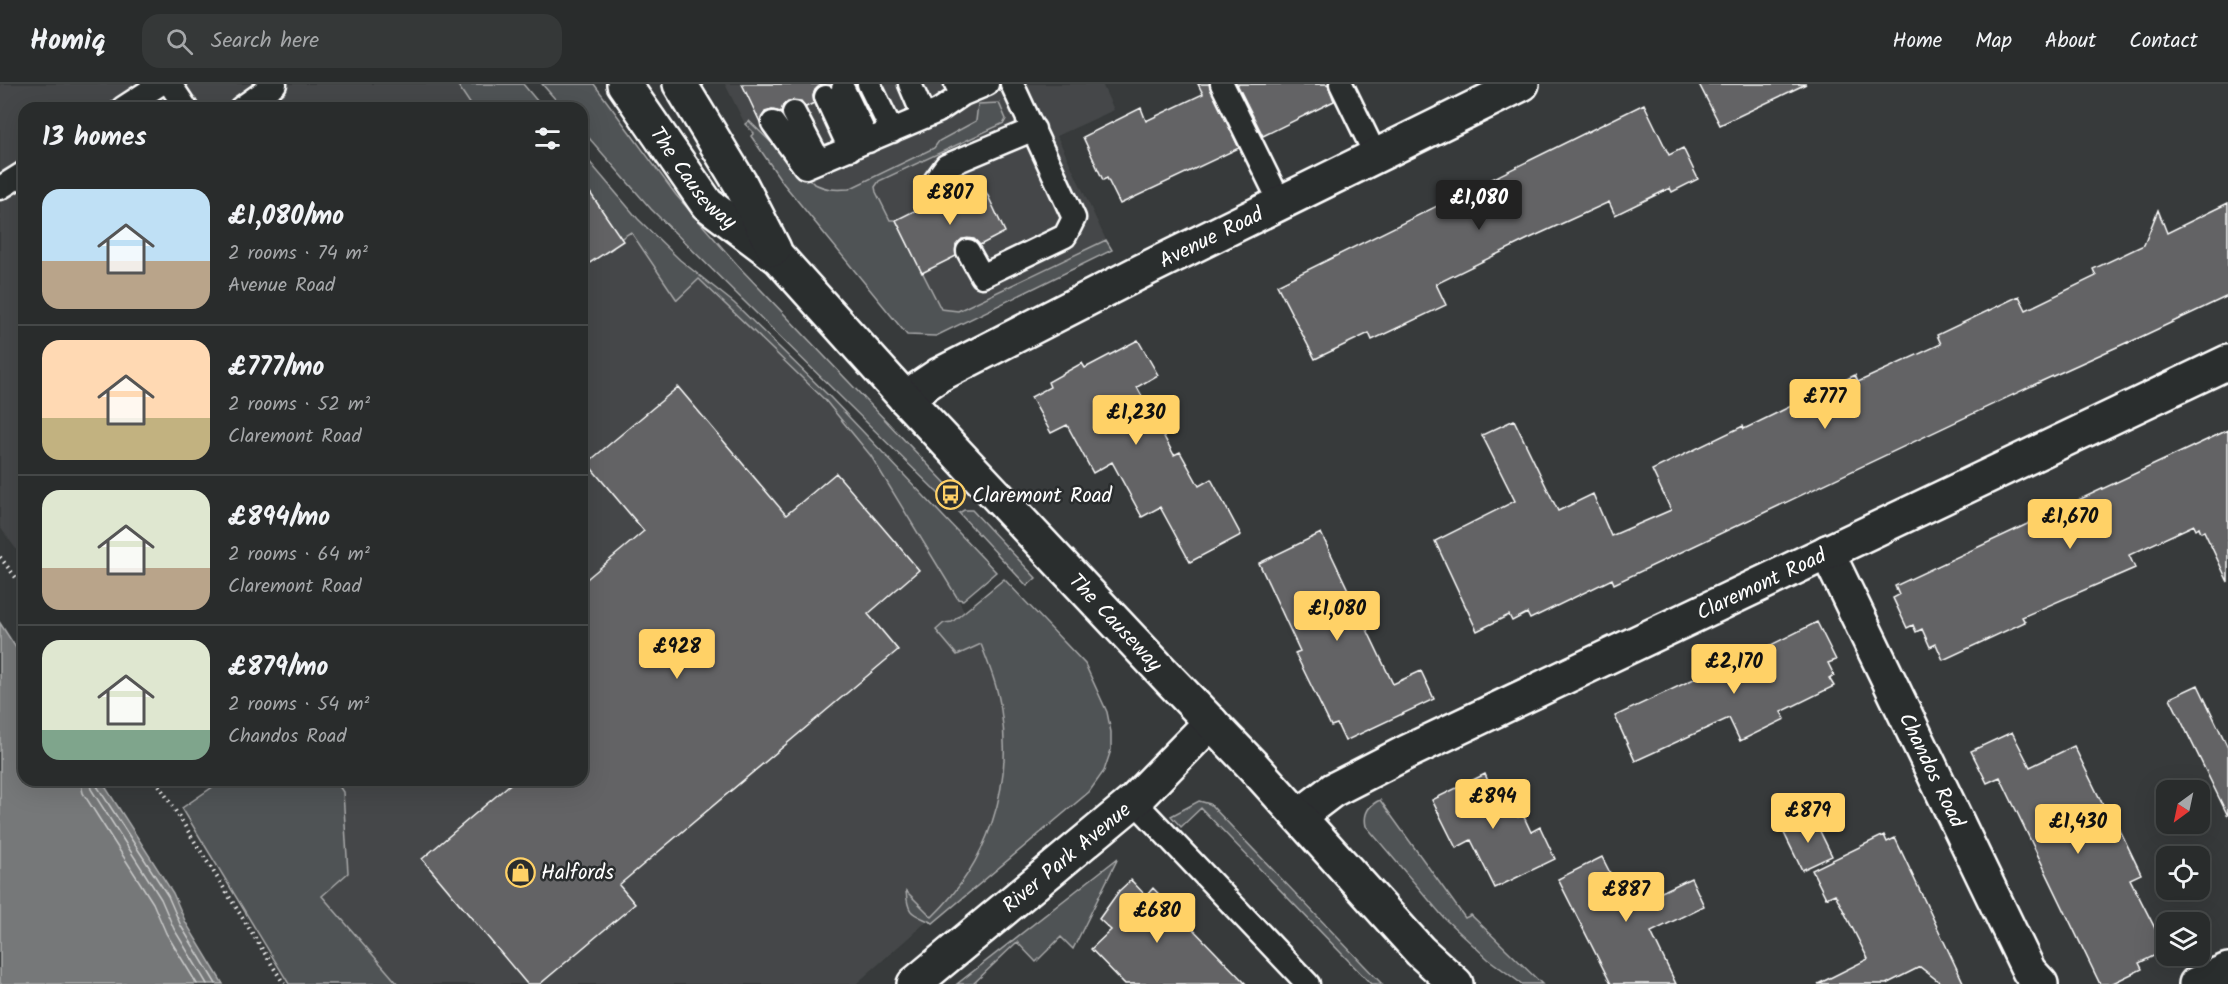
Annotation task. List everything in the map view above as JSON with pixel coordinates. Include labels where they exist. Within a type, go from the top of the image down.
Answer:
[{"type":"street","name":"The Causeway","points":[[624,84],[708,204],[779,258],[905,398],[1299,816],[1420,951],[1456,984]]},
{"type":"street","name":"The Causeway","points":[[680,84],[740,183],[779,258]]},
{"type":"street","name":"Avenue Road","points":[[905,398],[939,375],[1280,202],[1522,84]]},
{"type":"street","name":"Claremont Road","points":[[1299,816],[1334,790],[1407,752],[2228,362]]},
{"type":"street","name":"Chandos Road","points":[[1827,552],[2029,971],[2041,984]]},
{"type":"street","name":"River Park Avenue","points":[[914,984],[1134,801],[1211,722]]},
{"type":"street","points":[[2196,984],[2228,970]]},
{"type":"lane","points":[[132,102],[160,84]]},
{"type":"lane","points":[[170,84],[182,102]]},
{"type":"lane","points":[[248,102],[274,84]]},
{"type":"lane","points":[[869,84],[907,125]]},
{"type":"lane","points":[[884,84],[907,125]]},
{"type":"lane","points":[[907,125],[910,84]]},
{"type":"lane","points":[[773,123],[805,167],[938,111],[960,89],[987,84]]},
{"type":"lane","points":[[968,250],[982,276],[1065,236],[1074,218],[1012,84]]},
{"type":"lane","points":[[1222,84],[1280,202]]},
{"type":"lane","points":[[1341,84],[1376,156]]},
{"type":"lane","points":[[834,93],[859,145]]},
{"type":"lane","points":[[794,112],[819,161]]},
{"type":"lane","points":[[942,197],[935,181],[946,166],[1034,129]]},
{"type":"lane","points":[[0,188],[18,177]]},
{"type":"lane","points":[[1134,801],[1308,984]]},
{"type":"path","points":[[0,557],[18,580]]},
{"type":"path","points":[[160,786],[284,984]]},
{"type":"shaded area","points":[[0,84],[480,84],[500,102],[18,102],[18,552],[0,527]]},
{"type":"shaded area","points":[[457,84],[523,84],[538,102],[469,102]]},
{"type":"shaded area","points":[[542,84],[594,84],[676,195],[741,269],[951,489],[946,501],[651,209],[588,137],[588,102],[558,102]]},
{"type":"shaded area","points":[[725,84],[1102,84],[1114,110],[1057,136],[1106,240],[958,311],[924,307],[745,124]]},
{"type":"shaded area","points":[[999,103],[1006,119],[1004,123],[879,181],[875,187],[890,220],[896,220],[941,309],[958,311],[1106,240],[1112,250],[936,336],[907,335],[783,183],[751,136],[754,133],[745,124],[749,121],[813,183],[831,189],[849,189],[934,148],[939,141],[976,121],[978,104]]},
{"type":"shaded area","points":[[588,160],[638,219],[680,260],[734,303],[831,398],[996,572],[963,600],[958,599],[871,456],[825,400],[699,279],[677,300],[631,232],[612,244],[613,248],[609,251],[601,239],[615,230],[591,194],[588,195]]},
{"type":"shaded area","points":[[588,185],[699,279],[825,400],[871,456],[891,490],[894,490],[958,599],[981,644],[1098,770],[856,984],[398,984],[322,896],[348,873],[343,792],[339,786],[588,786]]},
{"type":"shaded area","points":[[972,510],[1036,578],[1027,586],[959,513]]},
{"type":"shaded area","points":[[1004,579],[1085,664],[1107,712],[1111,732],[1111,750],[1104,771],[1089,792],[933,923],[912,913],[906,891],[932,917],[968,873],[992,822],[999,795],[1004,739],[998,693],[981,644],[957,655],[936,630],[944,623],[952,622]]},
{"type":"shaded area","points":[[214,786],[339,786],[343,792],[348,873],[322,896],[398,984],[289,984],[182,808]]},
{"type":"shaded area","points":[[1380,800],[1465,918],[1471,915],[1542,984],[1522,984],[1488,959],[1445,919],[1366,826],[1365,817],[1368,810]]},
{"type":"shaded area","points":[[1199,801],[1210,804],[1382,984],[1371,984],[1201,808],[1181,827],[1171,816]]},
{"type":"shaded area","points":[[1118,858],[1073,949],[1061,937],[1036,962],[1017,942],[973,984],[957,984]]},
{"type":"water","points":[[0,623],[18,651],[18,786],[105,786],[173,893],[186,923],[223,984],[0,984]]},
{"type":"building","points":[[742,84],[824,84],[815,90],[814,103],[806,107],[801,101],[788,101],[783,105],[781,112],[772,110],[765,112],[760,122]]},
{"type":"building","points":[[1198,84],[1209,84],[1239,148],[1120,204],[1107,178],[1103,180],[1083,137],[1141,108],[1146,121],[1203,94]]},
{"type":"building","points":[[1237,84],[1328,84],[1334,101],[1263,136]]},
{"type":"building","points":[[1699,84],[1806,84],[1720,125]]},
{"type":"building","points":[[1644,104],[1669,155],[1683,148],[1698,179],[1672,192],[1670,188],[1615,215],[1609,202],[1528,239],[1436,284],[1446,305],[1372,340],[1369,333],[1315,359],[1277,285]]},
{"type":"building","points":[[980,179],[1005,232],[980,245],[974,239],[962,239],[956,245],[956,256],[922,273],[896,220],[930,203],[940,210],[948,209],[955,199],[954,191]]},
{"type":"building","points":[[588,190],[623,241],[588,264]]},
{"type":"building","points":[[2228,203],[2228,296],[2042,381],[1614,584],[1612,579],[1530,619],[1527,613],[1512,621],[1509,615],[1477,631],[1435,541],[1515,501],[1482,435],[1514,420],[1558,511],[1593,494],[1611,536],[1671,510],[1652,470],[1743,426],[1744,429],[1855,375],[1858,382],[1941,344],[1937,335],[2019,296],[2026,310],[2096,276],[2093,269],[2144,245],[2158,210],[2167,233]]},
{"type":"building","points":[[1138,340],[1158,375],[1137,387],[1174,455],[1180,452],[1199,486],[1211,479],[1241,535],[1190,562],[1160,507],[1142,517],[1112,462],[1093,473],[1067,425],[1051,433],[1031,397],[1050,387],[1048,382],[1082,363],[1085,368]]},
{"type":"building","points":[[678,387],[786,515],[836,473],[919,570],[868,614],[898,650],[619,885],[635,904],[540,984],[527,984],[422,859],[508,786],[588,786],[588,578],[644,531],[588,462]]},
{"type":"building","points":[[2228,430],[2228,582],[2204,531],[2201,532],[2199,527],[2196,529],[2194,525],[2129,555],[2135,568],[2022,617],[2025,622],[1943,660],[1936,644],[1930,647],[1922,629],[1916,632],[1913,625],[1907,628],[1893,598],[1899,595],[1895,586]]},
{"type":"building","points":[[1321,533],[1393,684],[1421,671],[1434,699],[1345,741],[1337,724],[1331,726],[1295,653],[1300,651],[1259,563]]},
{"type":"building","points":[[1817,622],[1836,660],[1828,663],[1834,675],[1829,678],[1834,686],[1781,712],[1785,719],[1740,741],[1729,718],[1635,761],[1615,716],[1730,662],[1731,665]]},
{"type":"building","points":[[2198,685],[2228,748],[2228,816],[2170,698]]},
{"type":"building","points":[[2012,732],[2030,767],[2074,746],[2104,807],[2108,805],[2141,874],[2130,879],[2156,930],[2156,955],[2139,963],[2142,969],[2111,984],[2100,984],[2000,777],[1987,783],[1971,751]]},
{"type":"building","points":[[1485,774],[1491,788],[1501,783],[1518,817],[1523,815],[1531,832],[1540,827],[1555,859],[1495,888],[1471,840],[1456,848],[1432,800]]},
{"type":"building","points":[[1814,819],[1832,856],[1802,870],[1784,833]]},
{"type":"building","points":[[1884,835],[1887,842],[1895,838],[1964,984],[1942,984],[1920,967],[1886,984],[1818,984],[1868,959],[1835,894],[1826,898],[1812,870]]},
{"type":"building","points":[[1602,857],[1628,908],[1691,878],[1704,906],[1651,932],[1676,984],[1611,984],[1558,879]]},
{"type":"building","points":[[1131,880],[1146,896],[1153,888],[1246,984],[1125,984],[1091,949],[1111,930],[1099,919],[1119,891]]},
{"type":"place","name":"Claremont Road","points":[[951,495]]},
{"type":"place","name":"Halfords","points":[[520,872]]}]
